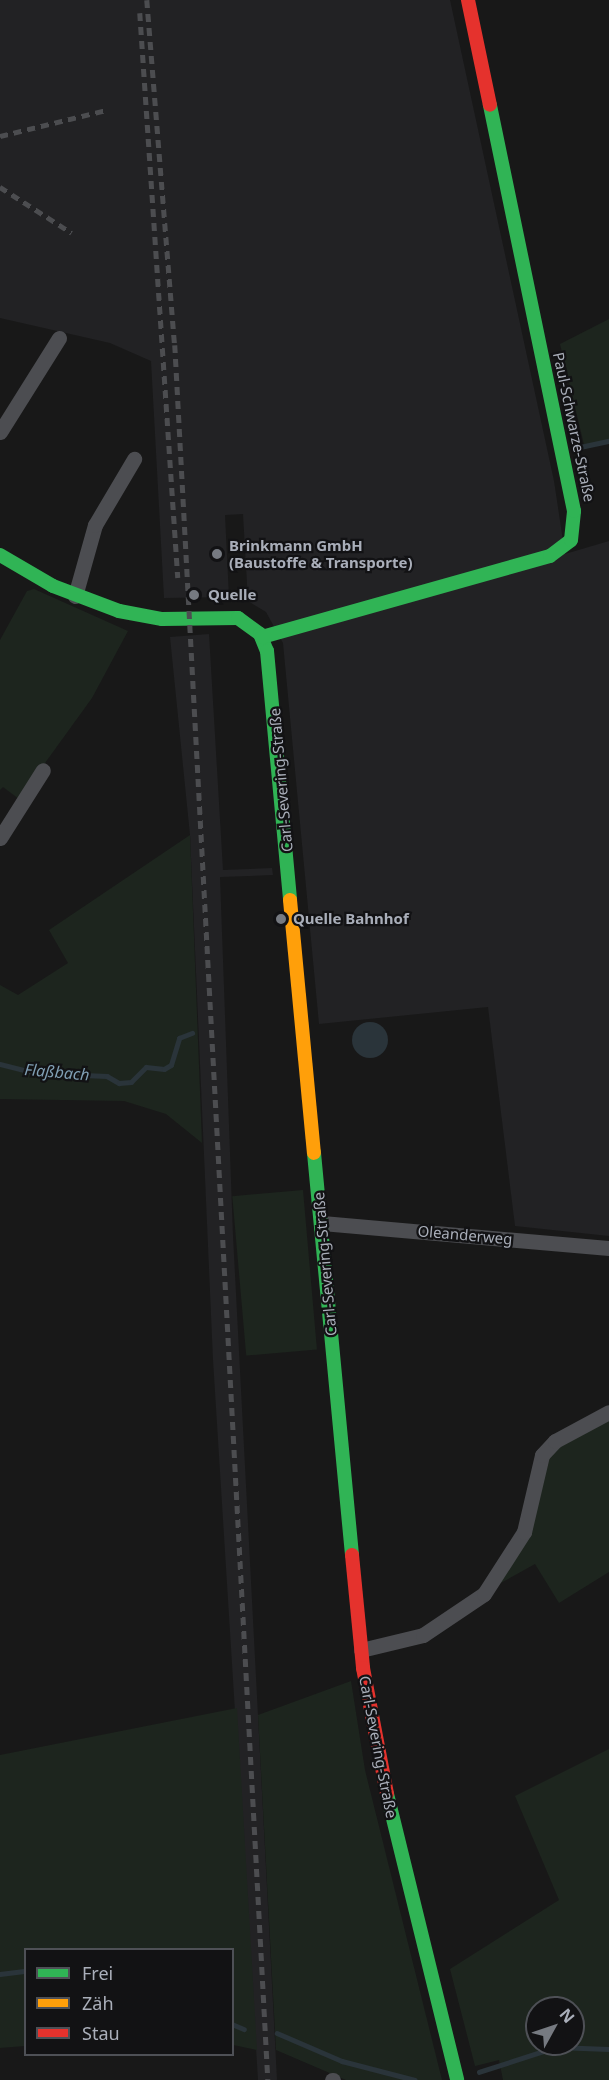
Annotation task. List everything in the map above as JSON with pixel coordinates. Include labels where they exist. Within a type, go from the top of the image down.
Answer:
[{"type":"street","name":"Paul-Schwarze-Straße","points":[[262,637],[550,556],[571,540],[574,531],[574,512],[468,0]]},
{"type":"street","points":[[0,432],[59,338]]},
{"type":"street","points":[[75,596],[95,525],[134,459]]},
{"type":"street","points":[[0,555],[75,596],[151,618],[238,618],[262,637]]},
{"type":"street","name":"Carl-Severing-Straße","points":[[262,637],[275,705],[361,1650],[379,1764],[457,2080]]},
{"type":"street","points":[[0,838],[43,770]]},
{"type":"street","name":"Oleanderweg","points":[[322,1223],[609,1248]]},
{"type":"street","points":[[361,1650],[423,1635],[484,1594],[524,1532],[542,1455],[555,1441],[609,1412]]},
{"type":"shaded area","points":[[0,0],[450,0],[554,481],[565,554],[609,541],[609,1236],[515,1226],[488,1007],[319,1024],[283,643],[266,612],[248,601],[243,514],[225,515],[229,597],[164,598],[151,361],[110,343],[0,318]]},
{"type":"shaded area","points":[[609,319],[609,442],[585,449],[560,344]]},
{"type":"shaded area","points":[[34,589],[128,631],[92,698],[19,799],[3,787],[0,790],[0,640],[27,591]]},
{"type":"shaded area","points":[[209,634],[223,870],[272,868],[273,875],[220,877],[233,1236],[277,2080],[258,2080],[213,1360],[190,835],[170,637]]},
{"type":"shaded area","points":[[190,835],[202,1143],[166,1114],[124,1101],[0,1099],[0,985],[18,995],[68,963],[49,930]]},
{"type":"shaded area","points":[[370,1022],[382,1028],[388,1040],[382,1052],[370,1058],[358,1052],[352,1040],[358,1028]]},
{"type":"shaded area","points":[[303,1190],[317,1349],[246,1356],[232,1196]]},
{"type":"shaded area","points":[[609,1417],[609,1572],[559,1603],[535,1564],[499,1584],[528,1534],[551,1450]]},
{"type":"shaded area","points":[[351,1681],[365,1770],[442,2080],[346,2080],[276,2050],[258,1715]]},
{"type":"shaded area","points":[[237,1708],[257,2050],[234,2045],[234,1948],[24,1948],[24,2046],[0,2048],[0,1755]]},
{"type":"shaded area","points":[[609,1749],[609,2080],[503,2080],[499,2060],[475,2066],[450,1969],[559,1900],[515,1796]]},
{"type":"waterway","points":[[580,447],[609,441]]},
{"type":"waterway","name":"Flaßbach","points":[[0,1064],[35,1073],[107,1076],[119,1083],[131,1082],[146,1067],[164,1069],[171,1065],[179,1038],[192,1033]]},
{"type":"waterway","points":[[0,1974],[24,1971]]},
{"type":"waterway","points":[[234,2025],[244,2029]]},
{"type":"waterway","points":[[277,2033],[342,2061],[415,2080]]},
{"type":"waterway","points":[[479,2072],[556,2047],[609,2049]]},
{"type":"railway","points":[[147,0],[175,345],[268,2080]]},
{"type":"railway","points":[[140,13],[178,578]]},
{"type":"railway","points":[[0,136],[107,110]]},
{"type":"railway","points":[[0,187],[72,233]]},
{"type":"traffic: fast","points":[[262,637],[550,556],[571,540],[574,511],[490,105]]},
{"type":"traffic: fast","points":[[0,555],[53,586],[119,611],[162,619],[238,618],[260,634],[267,651],[290,900]]},
{"type":"traffic: fast","points":[[314,1153],[352,1555]]},
{"type":"traffic: fast","points":[[387,1794],[457,2080]]},
{"type":"traffic: slow","points":[[290,900],[314,1153]]},
{"type":"traffic: jam","points":[[468,0],[490,105]]},
{"type":"traffic: jam","points":[[352,1555],[363,1668],[387,1794]]},
{"type":"place","name":"Brinkmann GmbH (Baustoffe & Transporte)","points":[[217,554]]},
{"type":"place","name":"Quelle","points":[[194,595]]},
{"type":"place","name":"Quelle Bahnhof","points":[[281,919]]}]
